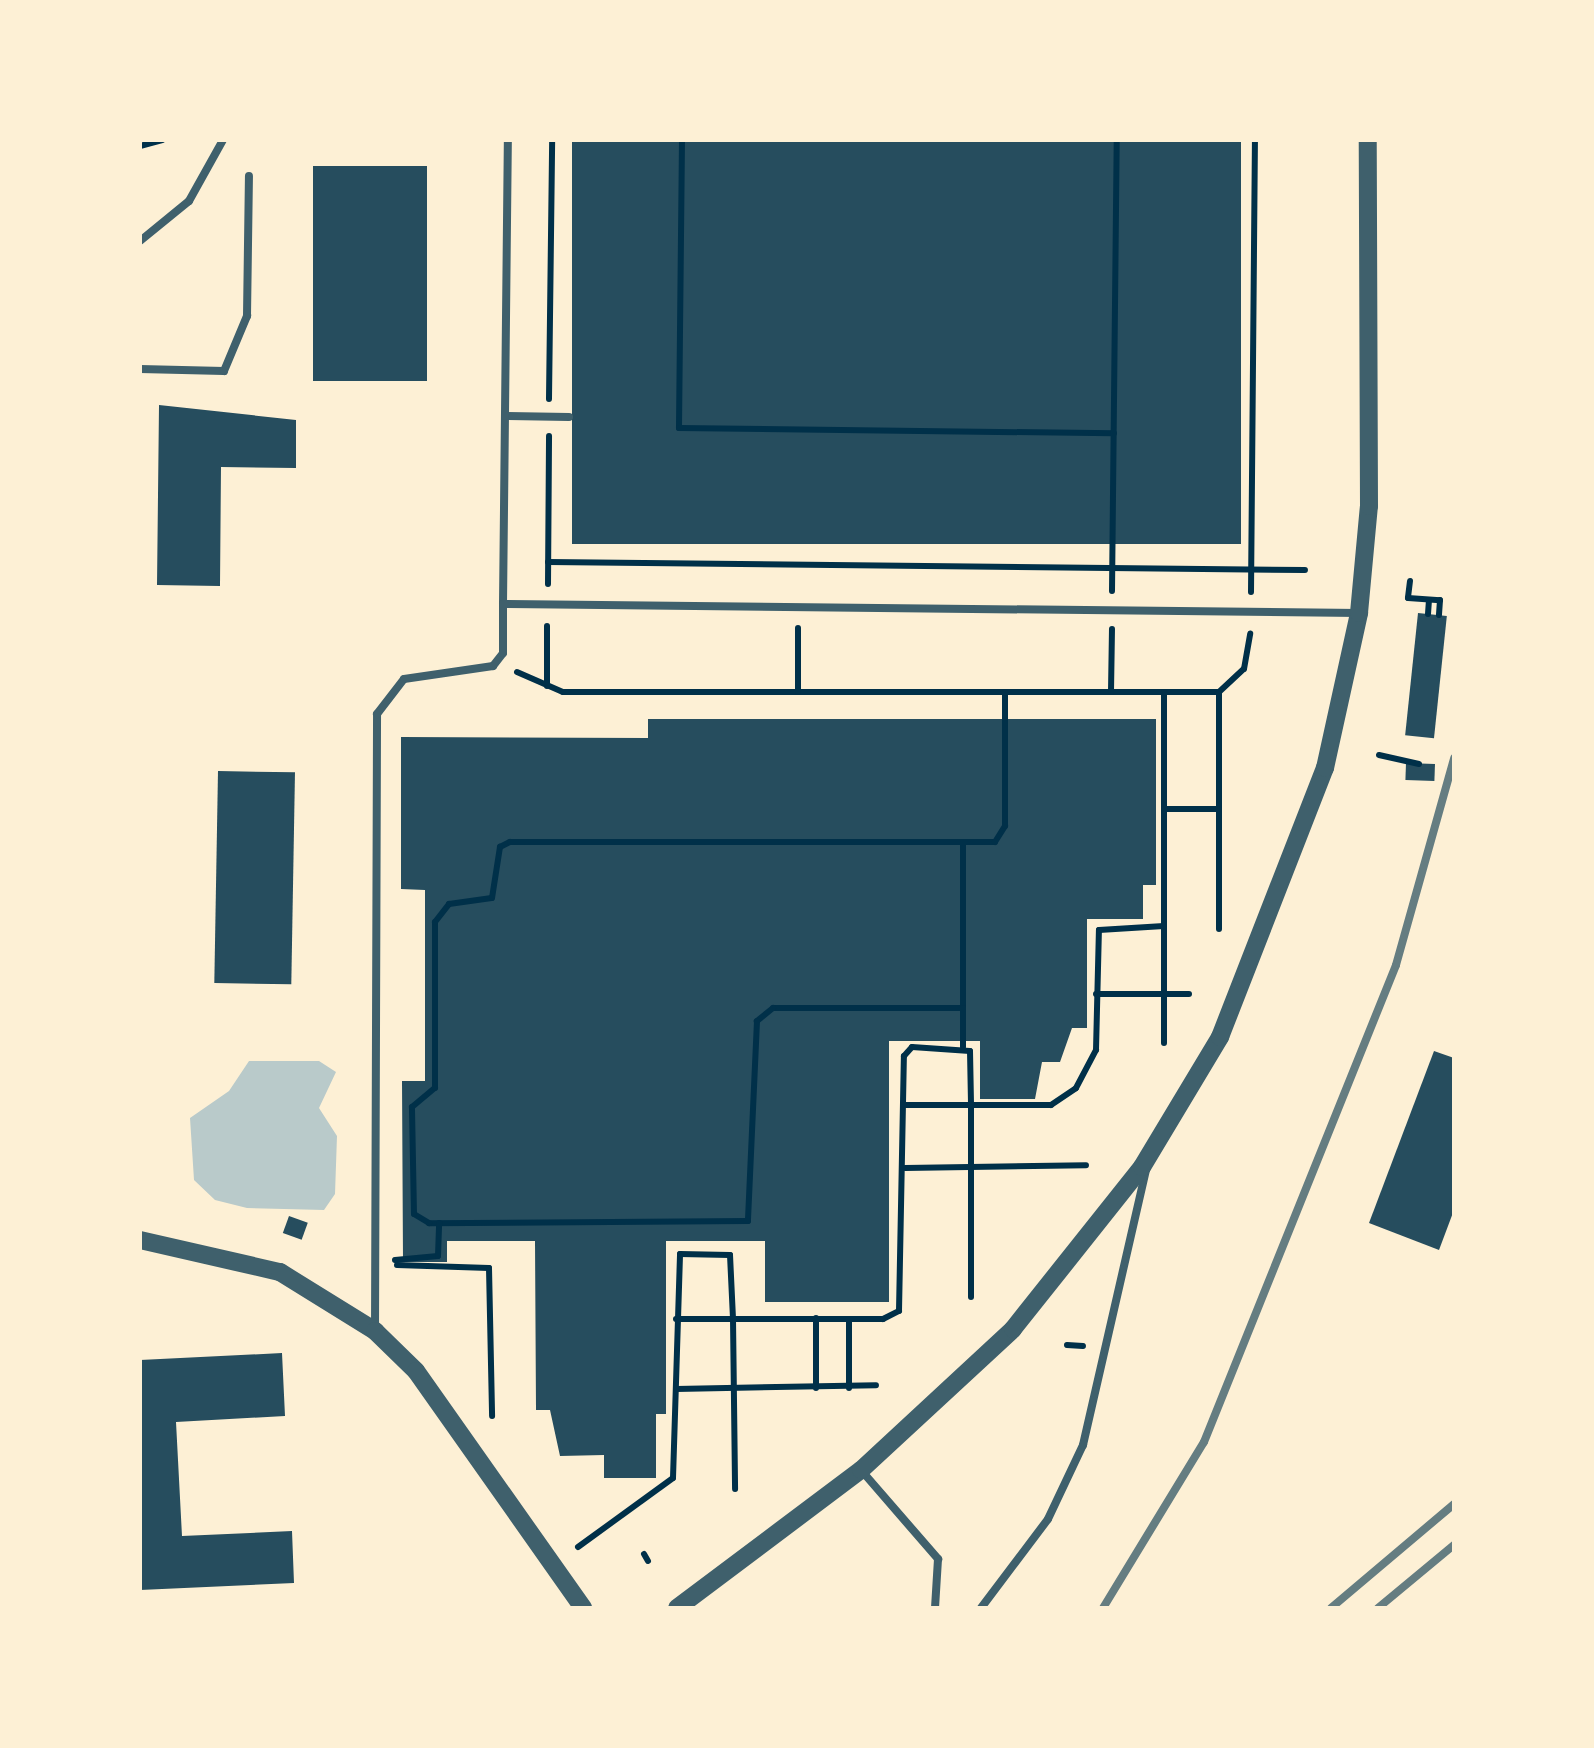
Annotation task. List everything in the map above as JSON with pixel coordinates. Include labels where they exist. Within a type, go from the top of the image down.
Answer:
[{"type":"street","points":[[678,1608],[861,1470],[1012,1329],[1154,1148],[1220,1037],[1280,901],[1325,768],[1359,613],[1370,506],[1368,140]]},
{"type":"street","points":[[140,1240],[254,1262],[335,1302],[375,1331],[416,1370],[583,1608]]},
{"type":"lane","points":[[140,241],[189,201],[223,140]]},
{"type":"lane","points":[[375,1331],[377,714],[404,679],[484,670],[499,660],[503,604],[508,140]]},
{"type":"lane","points":[[140,370],[224,371],[247,316],[248,176]]},
{"type":"lane","points":[[505,416],[569,417]]},
{"type":"lane","points":[[503,604],[1359,613]]},
{"type":"lane","points":[[981,1608],[1048,1519],[1083,1445],[1154,1148]]},
{"type":"lane","points":[[861,1470],[938,1558],[935,1608]]},
{"type":"path","points":[[140,146],[162,140]]},
{"type":"path","points":[[682,140],[679,428],[1114,433]]},
{"type":"path","points":[[1111,692],[1117,140]]},
{"type":"path","points":[[1219,929],[1219,692],[1249,658],[1256,140]]},
{"type":"path","points":[[548,562],[1304,570]]},
{"type":"path","points":[[1410,581],[1408,598],[1440,600],[1439,615]]},
{"type":"path","points":[[1428,614],[1429,600]]},
{"type":"path","points":[[499,660],[563,692],[1219,692]]},
{"type":"path","points":[[963,1008],[773,1008],[760,1016],[748,1222],[440,1223],[412,1211],[412,1107],[435,1088],[435,922],[450,904],[492,898],[503,844],[995,842],[1004,830],[1005,692]]},
{"type":"path","points":[[1164,692],[1164,1043]]},
{"type":"path","points":[[1379,755],[1419,764]]},
{"type":"path","points":[[1164,809],[1219,809]]},
{"type":"path","points":[[963,842],[963,1048],[971,1105],[972,1297]]},
{"type":"path","points":[[904,1104],[1050,1104],[1076,1088],[1096,1050],[1099,930],[1164,926]]},
{"type":"path","points":[[1096,994],[1189,994]]},
{"type":"path","points":[[676,1318],[883,1318],[903,1304],[907,1050],[963,1048]]},
{"type":"path","points":[[904,1168],[1086,1166]]},
{"type":"path","points":[[402,1256],[438,1256],[440,1223]]},
{"type":"path","points":[[578,1547],[670,1482],[678,1256],[725,1253],[733,1262],[734,1489]]},
{"type":"path","points":[[376,1265],[490,1268],[492,1416]]},
{"type":"path","points":[[816,1318],[816,1388]]},
{"type":"path","points":[[848,1319],[849,1388]]},
{"type":"path","points":[[1067,1345],[1089,1347]]},
{"type":"path","points":[[676,1388],[876,1386]]},
{"type":"shaded area","points":[[249,1061],[319,1061],[336,1072],[319,1108],[337,1136],[335,1194],[324,1210],[247,1208],[215,1200],[194,1180],[190,1118],[229,1091]]},
{"type":"building","points":[[572,140],[1241,140],[1241,544],[572,544]]},
{"type":"building","points":[[313,166],[427,166],[427,381],[313,381]]},
{"type":"building","points":[[159,405],[296,420],[296,468],[221,467],[220,586],[157,585]]},
{"type":"building","points":[[1418,613],[1447,616],[1434,738],[1405,735]]},
{"type":"building","points":[[648,719],[1156,719],[1156,885],[1143,885],[1143,919],[1087,919],[1087,1028],[1072,1028],[1060,1062],[1042,1062],[1035,1099],[980,1099],[980,1041],[889,1041],[889,1302],[765,1302],[765,1241],[666,1241],[666,1414],[656,1414],[656,1478],[604,1478],[604,1455],[560,1456],[550,1410],[536,1410],[535,1241],[447,1241],[447,1262],[403,1262],[402,1081],[425,1081],[425,890],[401,889],[401,737],[648,738]]},
{"type":"building","points":[[1406,763],[1435,764],[1434,781],[1405,780]]},
{"type":"building","points":[[218,771],[295,772],[291,984],[214,983]]},
{"type":"building","points":[[1434,1051],[1454,1058],[1454,1210],[1439,1250],[1369,1223]]},
{"type":"building","points":[[289,1216],[308,1223],[302,1240],[283,1233]]},
{"type":"building","points":[[282,1353],[285,1416],[176,1422],[182,1536],[292,1531],[294,1583],[140,1590],[140,1360]]},
{"type":"railway","points":[[1103,1608],[1204,1442],[1396,965],[1454,758]]},
{"type":"railway","points":[[1331,1608],[1454,1504]]},
{"type":"railway","points":[[1378,1608],[1454,1545]]}]
